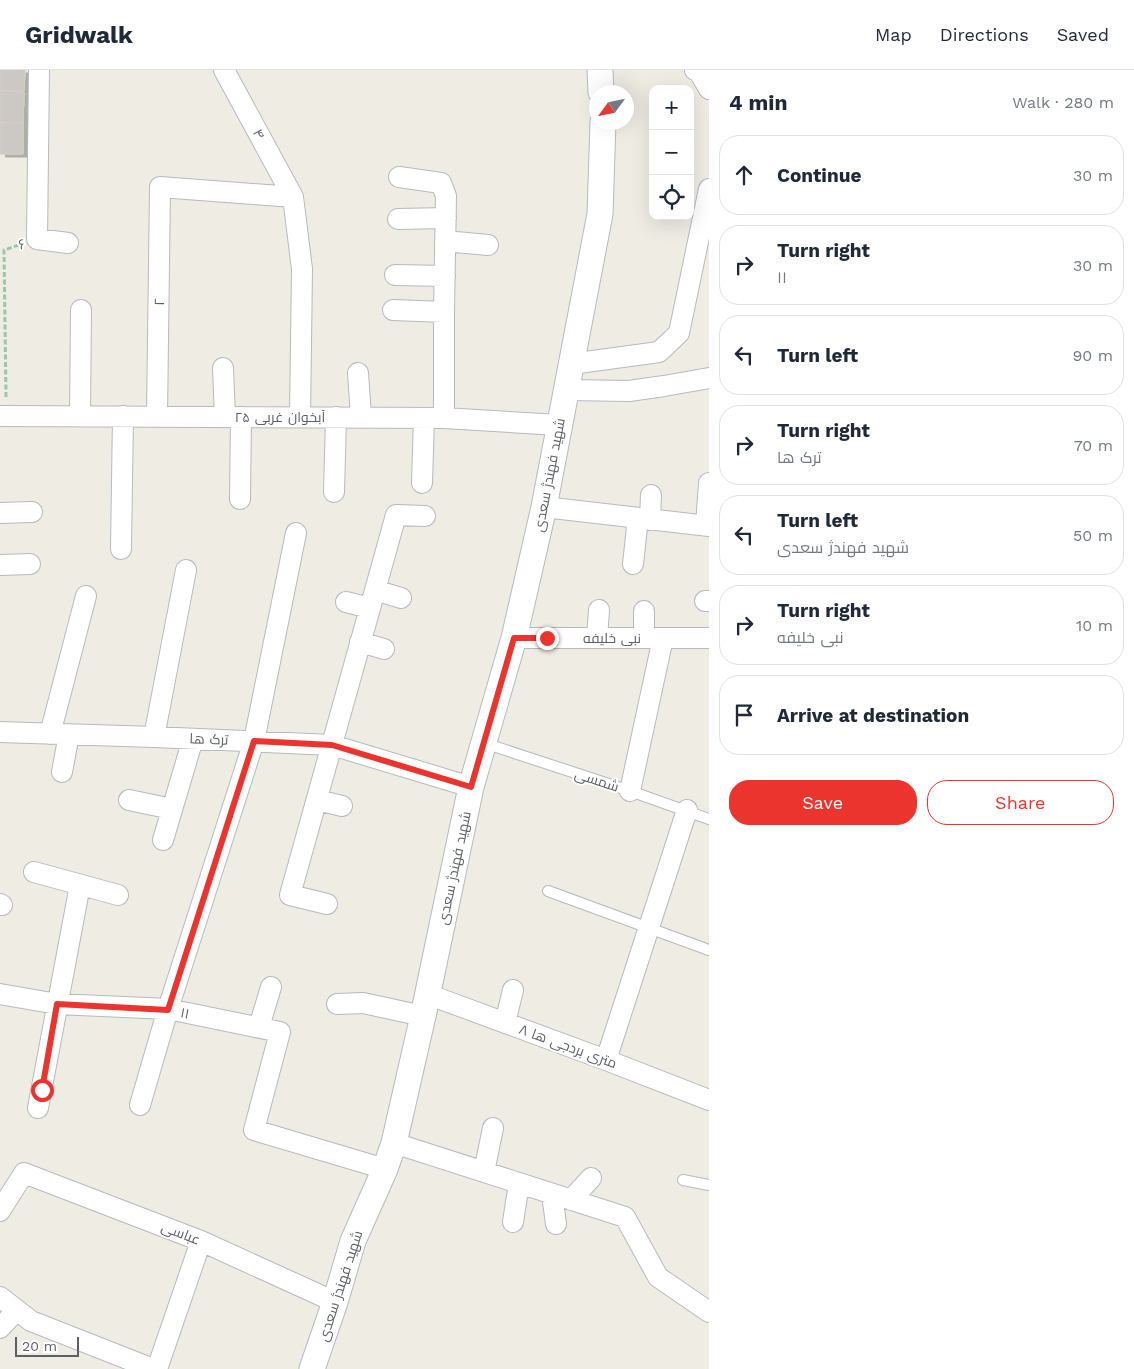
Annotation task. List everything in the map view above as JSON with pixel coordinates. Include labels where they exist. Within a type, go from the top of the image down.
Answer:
[{"type":"street","name":"۶","points":[[36,239],[39,70]]},
{"type":"street","name":"۴","points":[[224,70],[293,197]]},
{"type":"street","points":[[600,70],[601,85]]},
{"type":"street","points":[[695,70],[709,89]]},
{"type":"street","name":"شهید فهندژ سعدی","points":[[312,1369],[353,1241],[386,1169],[394,1143],[471,787],[514,638],[544,507],[600,214],[603,130]]},
{"type":"street","points":[[399,177],[440,183],[446,196],[444,312],[434,418],[422,483]]},
{"type":"street","name":"۲","points":[[157,416],[160,187],[293,197]]},
{"type":"street","points":[[571,364],[659,352],[680,334],[709,189]]},
{"type":"street","points":[[293,197],[302,269],[300,417]]},
{"type":"street","points":[[398,219],[446,218]]},
{"type":"street","points":[[36,239],[68,243]]},
{"type":"street","points":[[445,241],[488,244]]},
{"type":"street","points":[[395,275],[444,276]]},
{"type":"street","points":[[80,416],[81,310]]},
{"type":"street","points":[[393,310],[444,312]]},
{"type":"street","points":[[223,368],[233,417],[240,499]]},
{"type":"street","points":[[358,373],[361,417]]},
{"type":"street","points":[[566,390],[629,391],[709,378]]},
{"type":"street","name":"آبخوان غربی ۲۵","points":[[3,416],[434,418],[559,425]]},
{"type":"street","points":[[121,549],[123,416]]},
{"type":"street","points":[[334,492],[336,417]]},
{"type":"street","points":[[544,507],[708,526],[709,483]]},
{"type":"street","points":[[633,564],[651,495]]},
{"type":"street","points":[[0,513],[32,512]]},
{"type":"street","points":[[327,904],[290,895],[396,515],[425,516]]},
{"type":"street","points":[[140,1105],[168,1010],[254,741],[296,533]]},
{"type":"street","points":[[0,564],[30,564]]},
{"type":"street","points":[[154,737],[186,570]]},
{"type":"street","points":[[62,772],[60,734],[86,596]]},
{"type":"street","points":[[346,602],[401,598]]},
{"type":"street","points":[[596,638],[599,610]]},
{"type":"street","points":[[630,791],[653,638],[644,611]]},
{"type":"street","name":"نبی خلیفه","points":[[514,638],[709,638]]},
{"type":"street","points":[[360,642],[384,649]]},
{"type":"street","name":"ترک ها","points":[[0,732],[332,745],[471,787]]},
{"type":"street","points":[[163,840],[193,739]]},
{"type":"street","points":[[129,800],[172,809]]},
{"type":"street","points":[[317,800],[342,806]]},
{"type":"street","points":[[606,1060],[687,810]]},
{"type":"street","points":[[34,872],[118,895]]},
{"type":"street","points":[[38,1108],[80,885]]},
{"type":"street","points":[[259,1027],[271,987]]},
{"type":"street","points":[[505,1023],[513,990]]},
{"type":"street","name":"۱۱","points":[[0,994],[57,1004],[168,1010],[280,1032],[254,1130],[386,1169]]},
{"type":"street","name":"۸ متری بردجی ها","points":[[337,1004],[425,1005],[505,1023],[709,1100]]},
{"type":"street","points":[[484,1172],[493,1128]]},
{"type":"street","points":[[394,1143],[625,1217],[658,1277],[709,1312]]},
{"type":"street","name":"عباسی","points":[[0,1211],[24,1173],[201,1241],[335,1302]]},
{"type":"street","points":[[556,1224],[562,1197],[591,1178]]},
{"type":"street","points":[[513,1222],[519,1183]]},
{"type":"street","points":[[157,1369],[201,1241]]},
{"type":"street","points":[[0,1297],[31,1321],[153,1369]]},
{"type":"street","points":[[0,1328],[17,1310]]},
{"type":"lane","name":"شمسی","points":[[484,742],[709,819]]},
{"type":"lane","points":[[548,891],[709,950]]},
{"type":"lane","points":[[683,1180],[709,1185]]},
{"type":"path","name":"۶","points":[[3,416],[4,250],[36,239]]},
{"type":"building","points":[[0,70],[25,70],[24,91],[0,90]]},
{"type":"building","points":[[0,91],[24,92],[23,123],[0,122]]},
{"type":"building","points":[[0,123],[23,123],[23,154],[0,154]]},
{"type":"route","points":[[42,1090],[57,1004],[168,1010],[254,741],[332,745],[471,787],[514,638],[547,638]]}]
